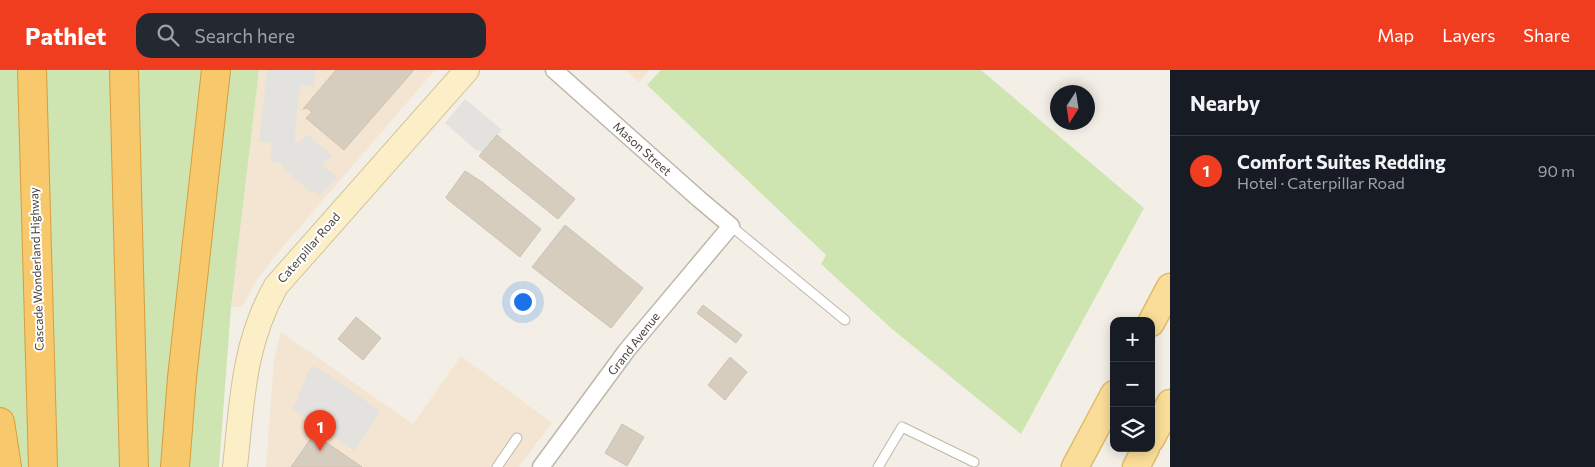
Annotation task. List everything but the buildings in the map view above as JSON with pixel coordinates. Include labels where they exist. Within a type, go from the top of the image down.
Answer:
[{"type":"highway","name":"Cascade Wonderland Highway","points":[[32,70],[43,467]]},
{"type":"highway","points":[[124,70],[134,467]]},
{"type":"highway","points":[[175,467],[182,378],[216,70]]},
{"type":"highway","points":[[0,422],[7,467]]},
{"type":"main road","points":[[1154,317],[1170,287]]},
{"type":"main road","points":[[1075,467],[1110,401]]},
{"type":"main road","points":[[1155,431],[1170,403]]},
{"type":"main road","points":[[1136,467],[1144,452]]},
{"type":"street","name":"Caterpillar Road","points":[[236,467],[248,358],[264,307],[276,286],[466,70]]},
{"type":"street","name":"Mason Street","points":[[554,70],[731,226]]},
{"type":"street","name":"Grand Avenue","points":[[541,467],[627,350],[731,226]]},
{"type":"lane","points":[[731,226],[845,320]]},
{"type":"lane","points":[[878,467],[902,427],[974,462]]},
{"type":"lane","points":[[497,467],[517,438]]},
{"type":"shaded area","points":[[259,70],[435,70],[276,255],[256,281],[242,307],[231,307]]},
{"type":"shaded area","points":[[267,70],[316,70],[314,87],[303,85],[300,88],[295,141],[297,143],[300,142],[307,134],[332,155],[323,166],[337,177],[320,196],[313,191],[309,191],[283,168],[283,164],[270,161],[272,143],[259,141]]},
{"type":"shaded area","points":[[625,70],[650,70],[639,82]]},
{"type":"shaded area","points":[[465,99],[502,130],[482,152],[476,150],[445,123]]},
{"type":"shaded area","points":[[281,332],[413,424],[461,356],[552,423],[519,467],[266,467],[274,359]]},
{"type":"shaded area","points":[[312,366],[322,370],[380,411],[355,451],[292,408],[299,398],[298,396]]},
{"type":"green space","points":[[0,70],[259,70],[231,307],[219,467],[0,467]]},
{"type":"green space","points":[[661,70],[981,70],[1144,208],[1021,434],[892,329],[821,264],[826,255],[647,85]]},
{"type":"place","name":"Comfort Suites Redding","points":[[320,451]]}]
